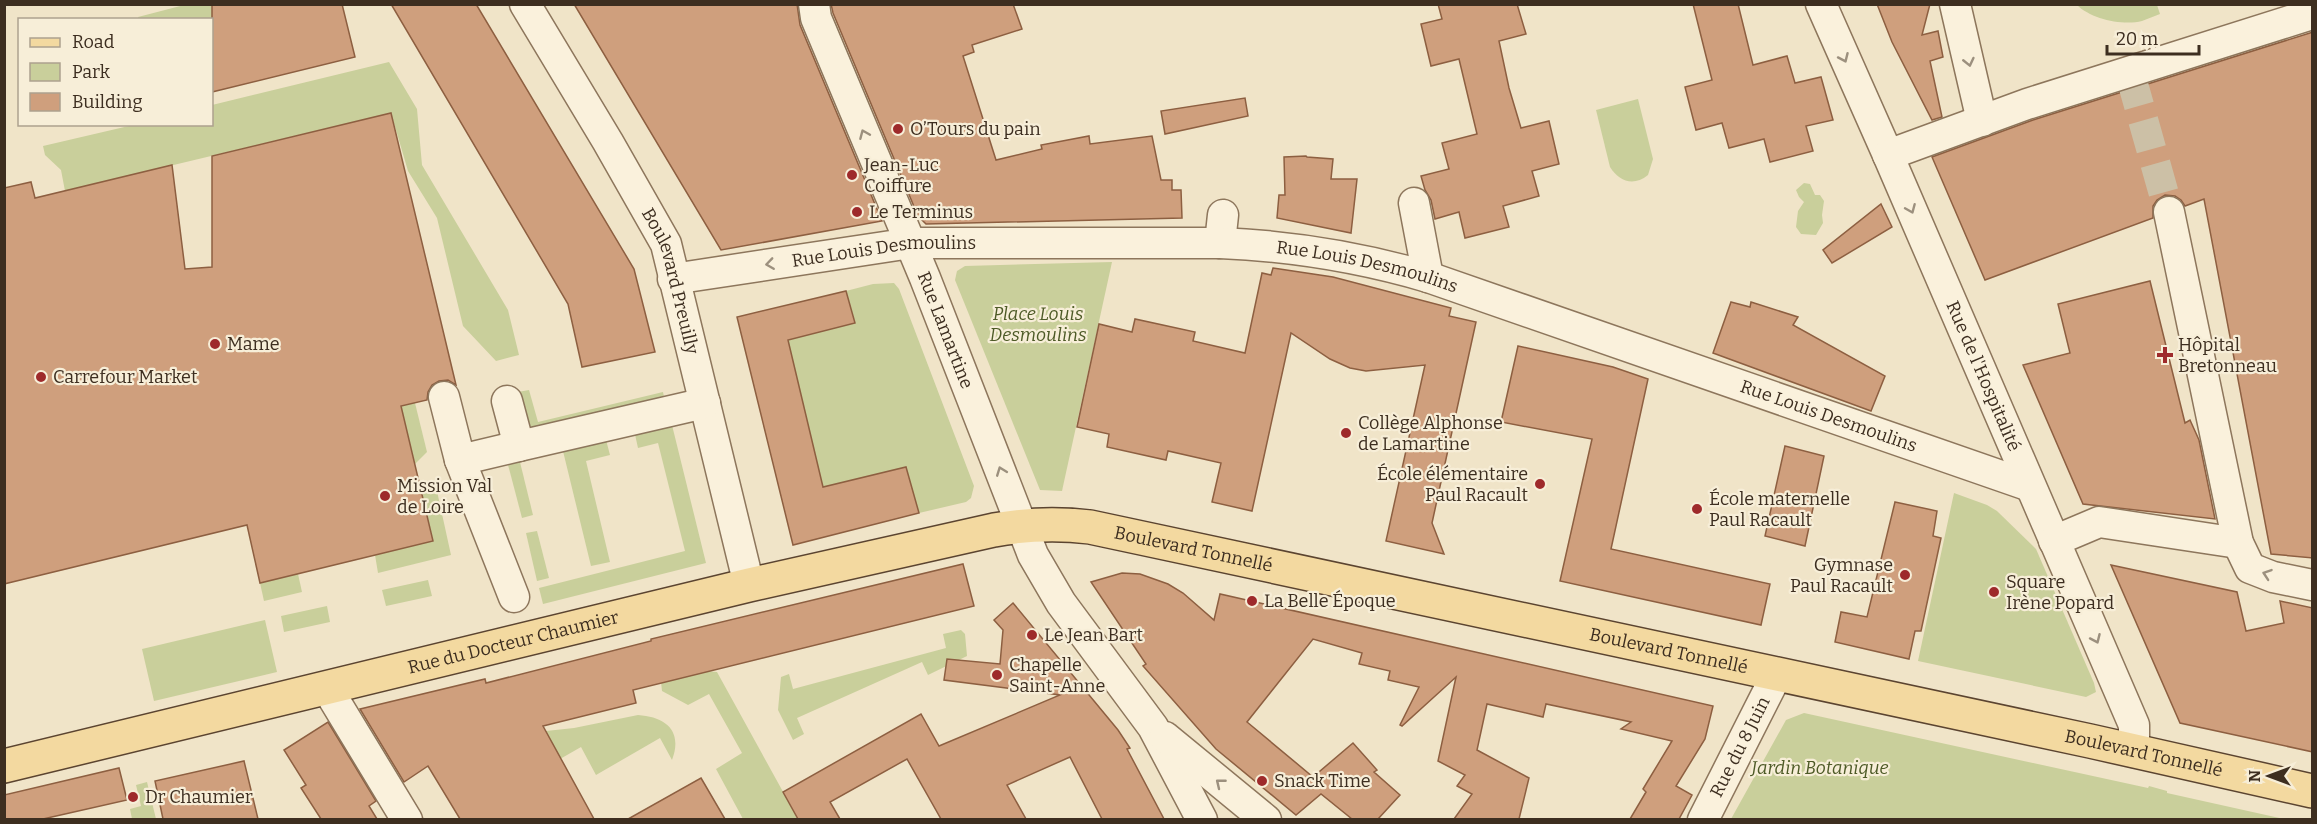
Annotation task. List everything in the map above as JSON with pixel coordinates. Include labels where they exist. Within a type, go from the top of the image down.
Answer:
[{"type":"main road","name":"Boulevard Tonnellé","points":[[1022,525],[1056,523],[1090,527],[2313,791]]},
{"type":"main road","name":"Rue du Docteur Chaumier","points":[[4,766],[749,585],[1022,525]]},
{"type":"street","name":"Boulevard Preuilly","points":[[525,4],[666,244],[749,585]]},
{"type":"street","name":"Rue Lamartine","points":[[814,4],[820,29],[910,243],[1033,555],[1049,584],[1153,727]]},
{"type":"street","name":"Rue de l'Hospitalité","points":[[1821,4],[2134,725],[2134,752]]},
{"type":"street","points":[[1956,4],[1982,121]]},
{"type":"street","points":[[1888,155],[1982,121],[2313,14]]},
{"type":"street","points":[[1414,203],[1428,278]]},
{"type":"street","points":[[2169,212],[2238,543],[2250,568],[2273,577],[2313,585]]},
{"type":"street","name":"Rue Louis Desmoulins","points":[[673,279],[910,243],[1222,229],[1270,245],[1338,254],[1428,278],[2030,486]]},
{"type":"street","points":[[444,397],[460,460],[514,597]]},
{"type":"street","points":[[507,401],[519,446]]},
{"type":"street","points":[[460,460],[705,403]]},
{"type":"street","points":[[2054,541],[2099,522],[2238,543]]},
{"type":"street","name":"Rue du 8 Juin","points":[[1707,818],[1777,674]]},
{"type":"street","points":[[327,688],[407,819]]},
{"type":"street","points":[[1153,727],[1202,819]]},
{"type":"street","points":[[1153,727],[1266,819]]},
{"type":"green space","points":[[188,4],[235,5],[238,14],[213,21],[213,18],[138,17]]},
{"type":"green space","points":[[2077,5],[2157,5],[2160,14],[2142,21],[2126,23],[2099,18]]},
{"type":"green space","points":[[389,62],[417,109],[422,165],[508,310],[519,355],[496,361],[463,326],[437,218],[408,171],[391,113],[65,191],[61,170],[45,155],[43,146],[129,126],[213,126],[213,105]]},
{"type":"green space","points":[[1638,99],[1653,159],[1648,175],[1637,181],[1627,181],[1618,176],[1610,167],[1596,110]]},
{"type":"green space","points":[[1804,183],[1810,184],[1815,195],[1820,195],[1824,201],[1823,223],[1816,235],[1801,234],[1796,227],[1798,211],[1804,202],[1796,190]]},
{"type":"green space","name":"Place Louis Desmoulins","points":[[1112,262],[1062,491],[1040,490],[955,280],[957,271],[965,266]]},
{"type":"green space","points":[[894,283],[899,289],[974,486],[971,498],[966,502],[919,513],[906,468],[823,487],[788,340],[855,322],[846,291],[873,284]]},
{"type":"green space","points":[[529,390],[538,422],[663,392],[665,402],[530,434],[518,392]]},
{"type":"green space","points":[[415,403],[427,452],[415,464],[401,406]]},
{"type":"green space","points":[[671,421],[706,563],[543,604],[539,588],[685,551],[658,443],[638,448],[634,430]]},
{"type":"green space","points":[[605,436],[610,455],[586,461],[610,562],[591,566],[562,447]]},
{"type":"green space","points":[[519,458],[533,515],[522,518],[507,461]]},
{"type":"green space","points":[[419,481],[435,482],[451,555],[378,573],[375,555],[433,540]]},
{"type":"green space","name":"Square Irène Popard","points":[[1954,493],[1997,511],[2036,549],[2096,692],[2086,697],[1918,661]]},
{"type":"green space","points":[[537,531],[549,578],[537,581],[526,533]]},
{"type":"green space","points":[[298,574],[302,592],[264,601],[260,583]]},
{"type":"green space","points":[[428,580],[432,596],[386,606],[382,590]]},
{"type":"green space","points":[[327,606],[330,622],[284,632],[281,616]]},
{"type":"green space","points":[[265,620],[277,672],[154,701],[142,649]]},
{"type":"green space","points":[[961,630],[965,634],[967,656],[928,675],[922,662],[797,718],[804,734],[793,740],[778,710],[781,677],[789,674],[793,689],[946,648],[943,634]]},
{"type":"green space","points":[[706,671],[717,672],[798,819],[743,819],[716,769],[742,753],[709,694],[688,705],[662,691],[661,682]]},
{"type":"green space","name":"Jardin Botanique","points":[[1804,713],[2148,788],[2149,786],[2167,791],[2167,793],[2284,819],[1731,819],[1786,720]]},
{"type":"green space","points":[[638,715],[657,719],[670,727],[675,741],[672,760],[660,738],[596,775],[581,747],[560,759],[518,734],[574,728]]},
{"type":"green space","points":[[147,782],[156,819],[132,819],[130,809],[141,806],[136,785]]},
{"type":"building","points":[[212,4],[342,4],[355,57],[213,92]]},
{"type":"building","points":[[391,4],[476,4],[634,269],[655,352],[582,367],[568,304]]},
{"type":"building","points":[[574,4],[797,4],[800,25],[882,221],[721,250]]},
{"type":"building","points":[[831,4],[1013,4],[1022,29],[972,45],[974,52],[963,56],[996,160],[1042,149],[1041,145],[1089,136],[1090,144],[1152,136],[1161,180],[1172,180],[1172,190],[1181,190],[1182,218],[926,224],[918,216]]},
{"type":"building","points":[[1438,4],[1517,4],[1526,34],[1499,41],[1509,88],[1521,128],[1549,121],[1559,164],[1532,171],[1539,196],[1503,206],[1509,227],[1465,238],[1459,212],[1435,219],[1431,200],[1421,176],[1449,169],[1442,143],[1477,134],[1459,59],[1431,66],[1421,24],[1442,19]]},
{"type":"building","points":[[1693,4],[1738,4],[1753,65],[1787,56],[1795,83],[1821,77],[1833,120],[1806,126],[1813,151],[1770,162],[1764,139],[1729,148],[1722,123],[1696,130],[1685,87],[1712,80]]},
{"type":"building","points":[[1877,4],[1930,4],[1922,35],[1938,31],[1943,57],[1930,61],[1942,117],[1932,120],[1892,42]]},
{"type":"building","points":[[2313,32],[2313,558],[2271,554],[2204,199],[2185,206],[2175,196],[2165,195],[2153,206],[2153,218],[1985,280],[1932,157],[2033,120]]},
{"type":"building","points":[[1245,98],[1248,116],[1165,134],[1161,111]]},
{"type":"building","name":"Mame","points":[[391,113],[456,385],[448,380],[439,381],[432,385],[427,400],[401,406],[433,541],[260,583],[247,525],[4,584],[4,188],[31,182],[35,198],[172,165],[185,269],[212,267],[212,156]]},
{"type":"building","points":[[1306,156],[1333,159],[1331,179],[1357,179],[1351,233],[1277,218],[1279,195],[1285,195],[1284,157]]},
{"type":"building","points":[[1881,204],[1892,227],[1832,263],[1823,250]]},
{"type":"building","points":[[1273,268],[1333,277],[1451,308],[1449,316],[1476,322],[1432,523],[1444,554],[1386,541],[1425,365],[1366,371],[1350,368],[1330,359],[1291,333],[1252,511],[1212,502],[1221,463],[1168,451],[1166,460],[1107,447],[1109,434],[1077,427],[1099,324],[1132,332],[1135,319],[1195,332],[1193,341],[1245,353],[1262,273],[1271,275]]},
{"type":"building","points":[[2150,281],[2185,423],[2190,420],[2199,440],[2215,519],[2083,504],[2023,365],[2070,353],[2058,304]]},
{"type":"building","points":[[846,291],[855,323],[788,340],[823,487],[906,467],[919,513],[793,545],[737,317]]},
{"type":"building","points":[[1731,302],[1750,307],[1751,302],[1798,317],[1793,325],[1885,376],[1871,411],[1713,353]]},
{"type":"building","points":[[1518,346],[1613,367],[1648,379],[1611,549],[1770,584],[1761,625],[1560,581],[1592,439],[1501,422]]},
{"type":"building","points":[[1785,446],[1824,456],[1805,546],[1765,536]]},
{"type":"building","name":"Gymnase Paul Racault","points":[[1895,502],[1937,511],[1933,536],[1941,538],[1921,631],[1915,631],[1909,659],[1835,642],[1841,612],[1867,617]]},
{"type":"building","points":[[963,564],[974,606],[633,690],[636,703],[543,726],[594,819],[460,819],[428,766],[404,782],[360,709],[485,679],[486,683],[651,641],[651,639]]},
{"type":"building","points":[[2111,565],[2237,592],[2246,631],[2284,623],[2280,601],[2313,608],[2313,752],[2180,723]]},
{"type":"building","points":[[1122,573],[1140,574],[1168,584],[1183,593],[1214,620],[1220,594],[1713,706],[1705,739],[1676,786],[1692,795],[1679,819],[1630,819],[1646,792],[1643,789],[1672,741],[1621,729],[1631,722],[1546,704],[1543,717],[1487,704],[1477,750],[1529,778],[1519,819],[1454,819],[1472,794],[1457,786],[1465,775],[1438,761],[1456,677],[1402,726],[1400,725],[1419,687],[1388,680],[1390,671],[1359,664],[1362,653],[1313,639],[1247,722],[1313,777],[1353,743],[1377,770],[1374,772],[1400,795],[1378,819],[1352,819],[1321,794],[1296,815],[1216,749],[1143,666],[1146,664],[1091,582]]},
{"type":"building","points":[[1013,603],[1118,730],[1130,748],[1127,749],[1164,819],[1102,819],[1070,757],[1007,785],[1026,819],[941,819],[907,759],[830,802],[840,819],[798,819],[783,792],[921,714],[939,746],[1060,695],[944,680],[947,659],[1000,664],[1003,630],[994,620]]},
{"type":"building","points":[[328,722],[376,801],[369,806],[377,819],[321,819],[301,788],[306,785],[284,750]]},
{"type":"building","points":[[244,761],[258,819],[163,819],[155,781]]},
{"type":"building","points":[[119,768],[127,800],[43,819],[4,819],[4,795]]},
{"type":"building","points":[[701,778],[725,819],[628,819]]},
{"type":"tunnel","points":[[2131,77],[2169,212]]},
{"type":"place","name":"O’Tours du pain","points":[[898,129]]},
{"type":"place","name":"Jean-Luc Coiffure","points":[[852,175]]},
{"type":"place","name":"Le Terminus","points":[[857,212]]},
{"type":"place","name":"Mame","points":[[215,344]]},
{"type":"place","name":"Hôpital Bretonneau","points":[[2165,355]]},
{"type":"place","name":"Carrefour Market","points":[[41,377]]},
{"type":"place","name":"Collège Alphonse de Lamartine","points":[[1346,433]]},
{"type":"place","name":"École élémentaire Paul Racault","points":[[1540,484]]},
{"type":"place","name":"Mission Val de Loire","points":[[385,496]]},
{"type":"place","name":"École maternelle Paul Racault","points":[[1697,509]]},
{"type":"place","name":"Gymnase Paul Racault","points":[[1905,575]]},
{"type":"place","name":"Square Irène Popard","points":[[1994,592]]},
{"type":"place","name":"La Belle Époque","points":[[1252,601]]},
{"type":"place","name":"Le Jean Bart","points":[[1032,635]]},
{"type":"place","name":"Chapelle Saint-Anne","points":[[997,675]]},
{"type":"place","name":"Snack Time","points":[[1262,781]]},
{"type":"place","name":"Dr Chaumier","points":[[133,797]]}]
